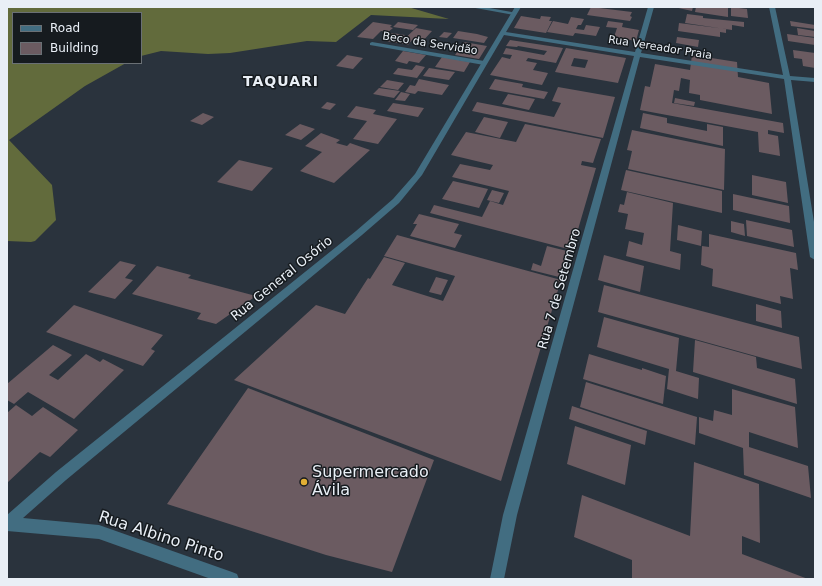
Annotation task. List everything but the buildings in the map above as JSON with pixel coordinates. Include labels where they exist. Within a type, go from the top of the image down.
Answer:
[{"type":"street","points":[[473,7],[516,10]]},
{"type":"street","name":"Rua 7 de Setembro","points":[[496,579],[510,515],[651,7]]},
{"type":"street","points":[[772,7],[812,225],[815,257]]},
{"type":"street","name":"Rua General Osório","points":[[7,524],[67,471],[359,233],[396,201],[418,175],[516,10]]},
{"type":"street","name":"Rua Vereador Praia","points":[[503,33],[786,78],[815,80]]},
{"type":"street","name":"Beco da Servidão","points":[[372,44],[484,63]]},
{"type":"street","name":"Rua Albino Pinto","points":[[7,524],[98,532],[232,579]]},
{"type":"green space","points":[[7,7],[408,7],[449,19],[371,15],[336,42],[307,41],[230,53],[208,54],[161,51],[142,56],[142,12],[12,12],[12,64],[124,64],[85,86],[9,140],[52,185],[56,220],[35,241],[7,241]]},
{"type":"place","name":"Supermercado Ávila","points":[[304,482]]},
{"type":"district","name":"TAQUARI","points":[[281,82]]}]
